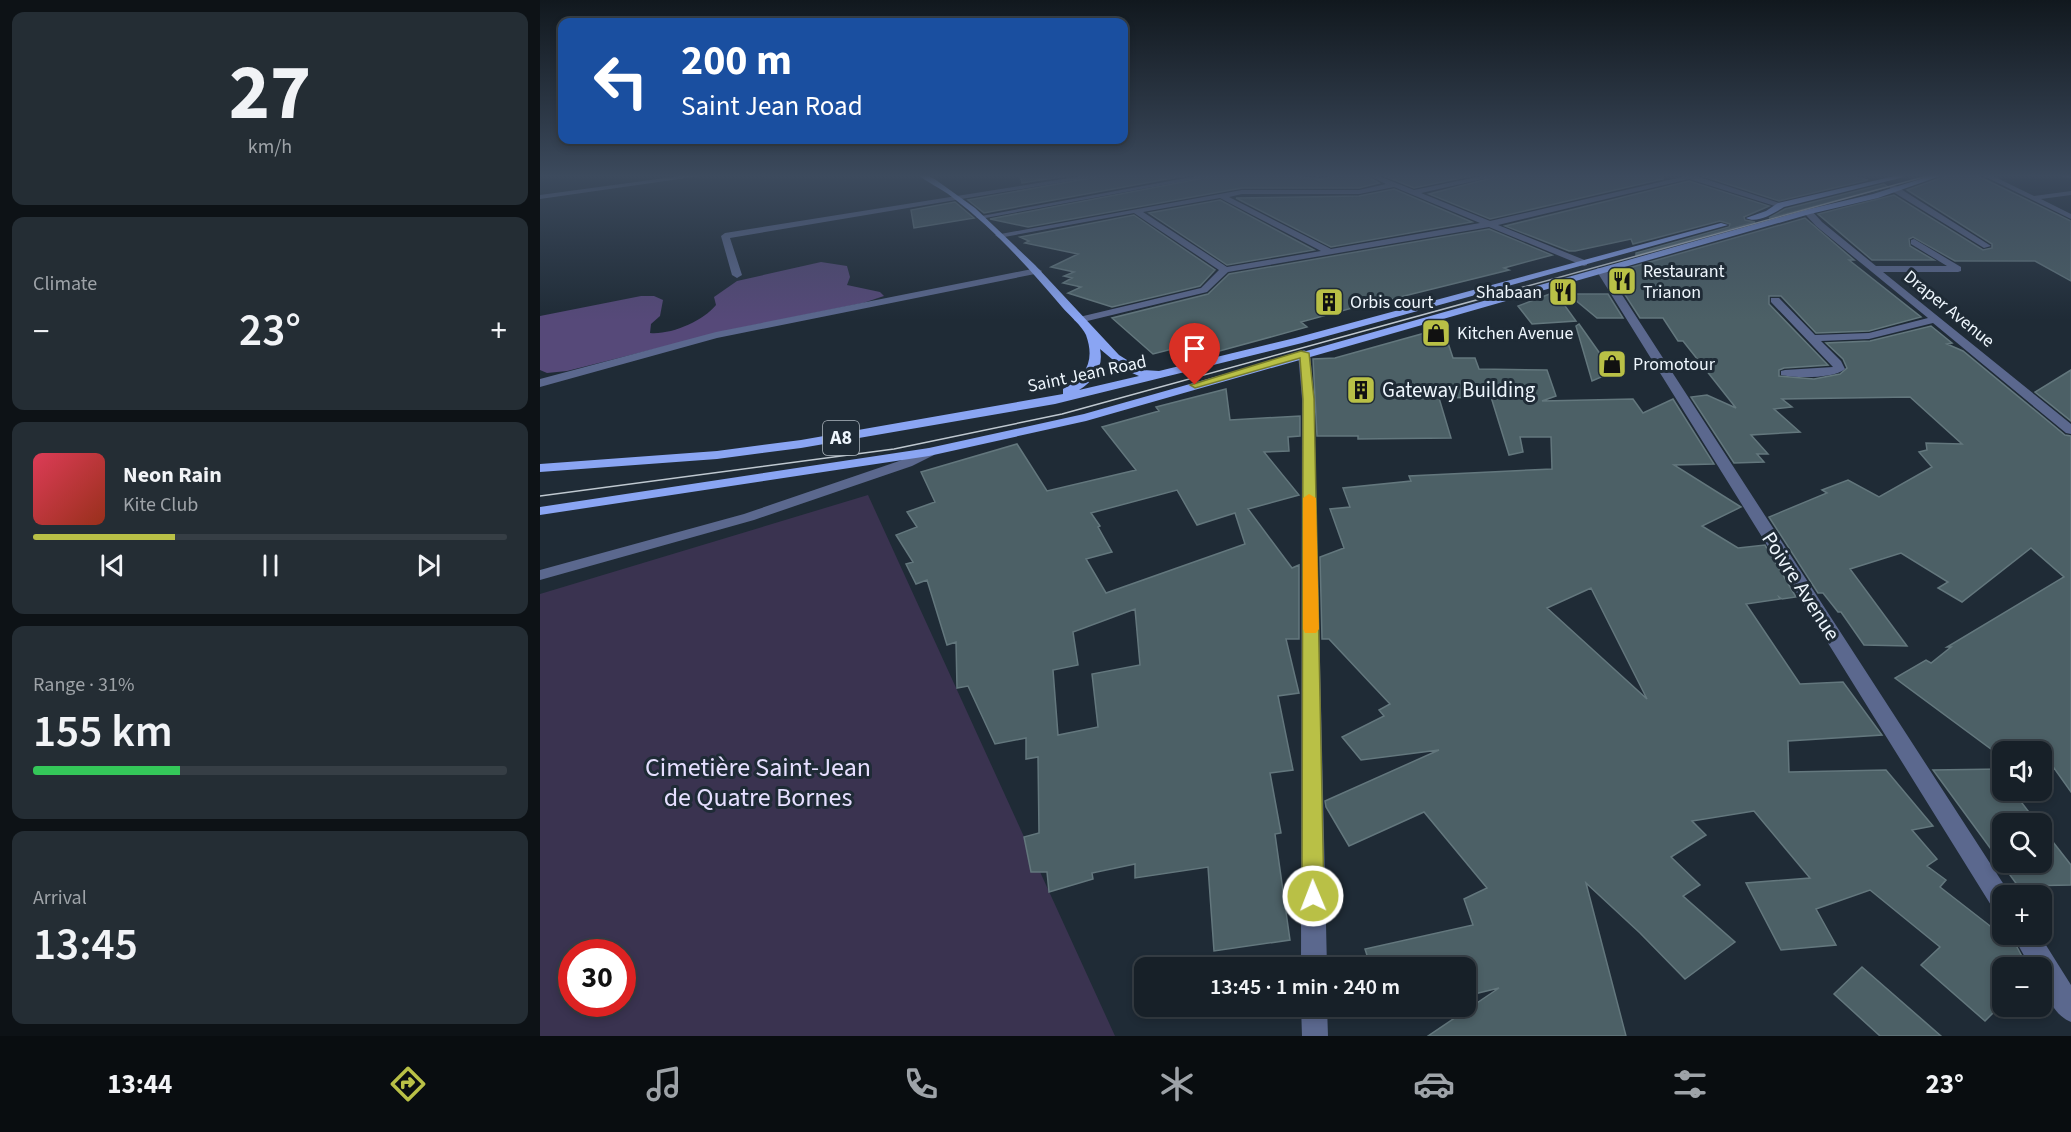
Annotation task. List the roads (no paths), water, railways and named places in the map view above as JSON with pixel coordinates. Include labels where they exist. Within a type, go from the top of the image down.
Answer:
[{"type":"main road","points":[[986,223],[1037,272],[1082,324],[1112,354],[1140,373],[1172,373]]},
{"type":"main road","name":"Saint Jean Road","points":[[540,468],[705,456],[790,446],[992,412],[1172,373],[1730,223]]},
{"type":"main road","name":"Saint Jean Road","points":[[607,501],[929,452],[1086,417],[1304,353],[1768,223]]},
{"type":"main road","points":[[992,412],[1078,388],[1089,378],[1095,369],[1097,352],[1082,324]]},
{"type":"main road","points":[[540,512],[607,501]]},
{"type":"main road","points":[[540,520],[607,501]]},
{"type":"street","points":[[737,275],[725,236],[802,223]]},
{"type":"street","points":[[999,236],[1068,223]]},
{"type":"street","points":[[1155,223],[1225,270]]},
{"type":"street","points":[[1275,223],[1330,252]]},
{"type":"street","name":"Draper Avenue","points":[[1821,223],[2071,430]]},
{"type":"street","points":[[1950,223],[1987,246]]},
{"type":"street","points":[[1082,324],[1204,290],[1225,270],[1490,224],[1584,263]]},
{"type":"street","points":[[1874,269],[1958,269],[1914,242]]},
{"type":"street","name":"Poivre Avenue","points":[[1601,270],[1992,886]]},
{"type":"street","points":[[540,383],[716,335],[1037,272]]},
{"type":"street","points":[[1775,300],[1837,363],[1839,369],[1832,372],[1785,373]]},
{"type":"street","points":[[1812,338],[1869,336],[1936,319]]},
{"type":"street","points":[[1304,353],[1308,399],[1314,957]]},
{"type":"street","points":[[540,575],[749,516],[907,463],[929,452]]},
{"type":"street","points":[[2031,945],[2071,1009]]},
{"type":"street","points":[[1314,1017],[1315,1036]]},
{"type":"tram line","points":[[540,496],[894,449],[1062,414],[1755,223]]},
{"type":"place","name":"Restaurant Trianon","points":[[1622,281]]},
{"type":"place","name":"Shabaan","points":[[1563,292]]},
{"type":"place","name":"Orbis court","points":[[1329,302]]},
{"type":"place","name":"Kitchen Avenue","points":[[1436,333]]},
{"type":"place","name":"Promotour","points":[[1612,364]]},
{"type":"place","name":"Gateway Building","points":[[1361,390]]},
{"type":"park label","name":"Cimetière Saint-Jean de Quatre Bornes","points":[[758,782]]}]
